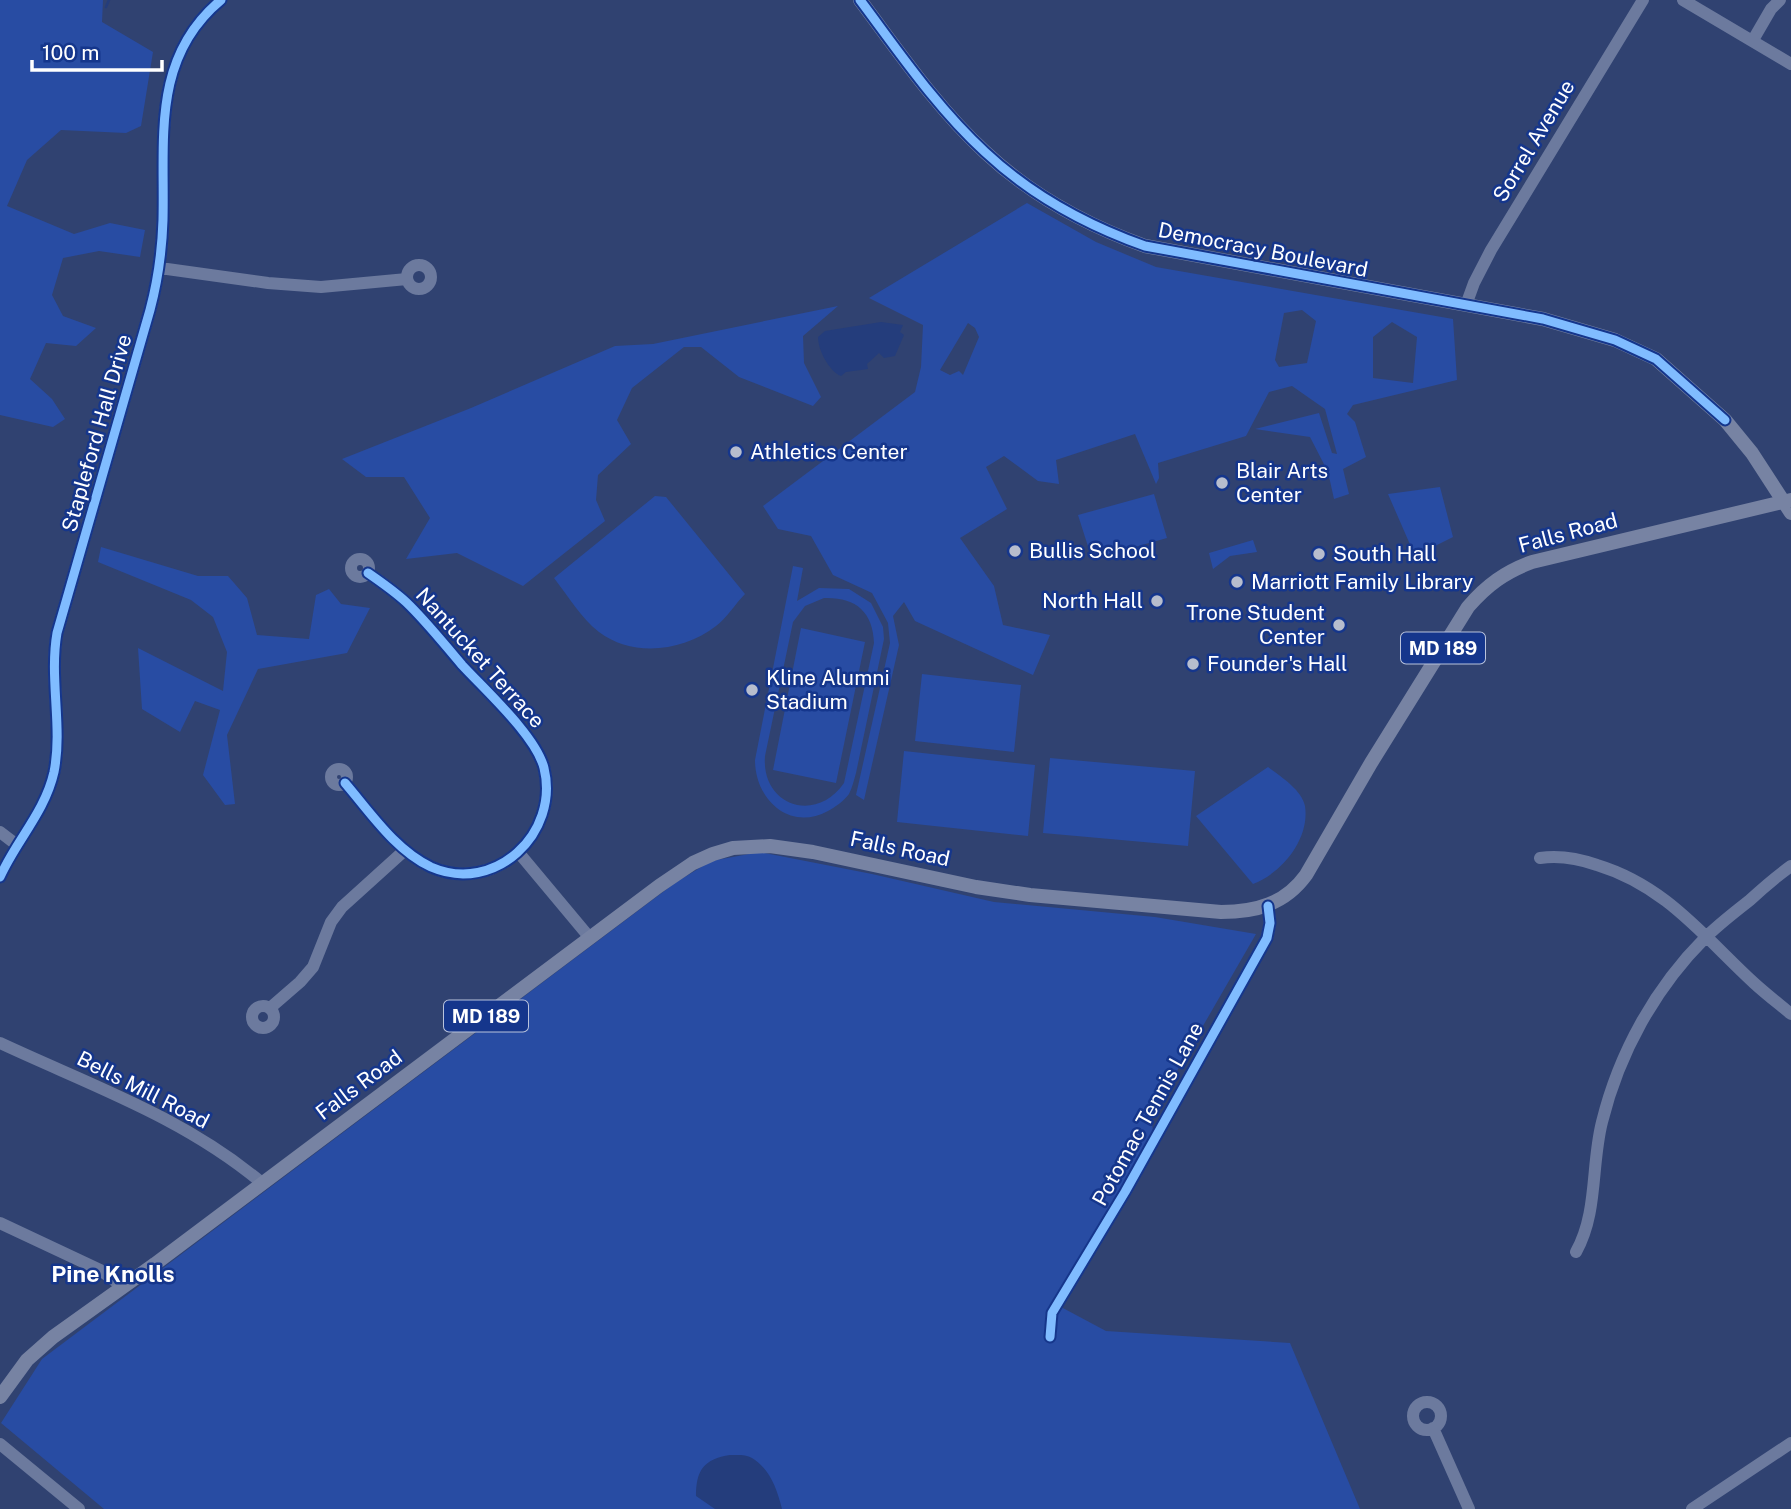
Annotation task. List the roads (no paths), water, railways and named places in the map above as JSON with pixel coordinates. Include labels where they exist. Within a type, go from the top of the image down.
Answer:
[{"type":"main road","name":"Democracy Boulevard","points":[[860,0],[934,97],[976,144],[1026,185],[1090,224],[1145,246],[1543,319],[1615,340],[1656,359],[1725,420],[1788,505]]},
{"type":"main road","name":"Falls Road","points":[[0,1396],[34,1354],[590,938],[693,863],[713,853],[751,845],[813,852],[976,887],[1030,895],[1221,912],[1242,912],[1268,906],[1295,889],[1306,875],[1371,763],[1459,621],[1483,589],[1508,571],[1532,562],[1788,505]]},
{"type":"street","name":"Stapleford Hall Drive","points":[[0,877],[40,809],[53,773],[56,739],[52,673],[57,633],[160,268],[166,96],[171,74],[186,41],[207,13],[221,0]]},
{"type":"street","name":"Sorrel Avenue","points":[[1466,305],[1495,243],[1643,0]]},
{"type":"street","points":[[1683,0],[1791,64]]},
{"type":"street","points":[[1753,40],[1771,9],[1780,0]]},
{"type":"street","points":[[160,268],[309,287],[407,279]]},
{"type":"street","name":"Nantucket Terrace","points":[[345,783],[405,850],[434,868],[448,872],[468,873],[494,867],[519,853],[538,827],[546,797],[544,770],[537,750],[407,603],[368,573]]},
{"type":"street","points":[[0,832],[18,845]]},
{"type":"street","points":[[270,1008],[313,967],[331,922],[342,907],[405,850]]},
{"type":"street","points":[[519,853],[590,938]]},
{"type":"street","points":[[1540,858],[1577,858],[1623,873],[1664,898],[1791,1014]]},
{"type":"street","points":[[1576,1252],[1584,1238],[1590,1216],[1594,1164],[1602,1123],[1626,1053],[1660,992],[1706,936],[1791,866]]},
{"type":"street","name":"Potomac Tennis Lane","points":[[1050,1337],[1052,1313],[1119,1203],[1267,938],[1270,923],[1268,906]]},
{"type":"street","name":"Bells Mill Road","points":[[0,1042],[185,1128],[262,1183]]},
{"type":"street","points":[[0,1223],[100,1270],[123,1287]]},
{"type":"street","points":[[1433,1428],[1469,1509]]},
{"type":"street","points":[[1692,1509],[1791,1443]]},
{"type":"street","points":[[0,1444],[79,1509]]},
{"type":"waterway","points":[[106,7],[109,0]]},
{"type":"place","name":"Athletics Center","points":[[736,452]]},
{"type":"place","name":"Blair Arts Center","points":[[1222,483]]},
{"type":"place","name":"Bullis School","points":[[1015,551]]},
{"type":"place","name":"South Hall","points":[[1319,554]]},
{"type":"place","name":"Marriott Family Library","points":[[1237,582]]},
{"type":"place","name":"North Hall","points":[[1157,601]]},
{"type":"place","name":"Trone Student Center","points":[[1339,625]]},
{"type":"place","name":"Founder's Hall","points":[[1193,664]]},
{"type":"place","name":"Kline Alumni Stadium","points":[[752,690]]},
{"type":"district","name":"Pine Knolls","points":[[113,1274]]}]
